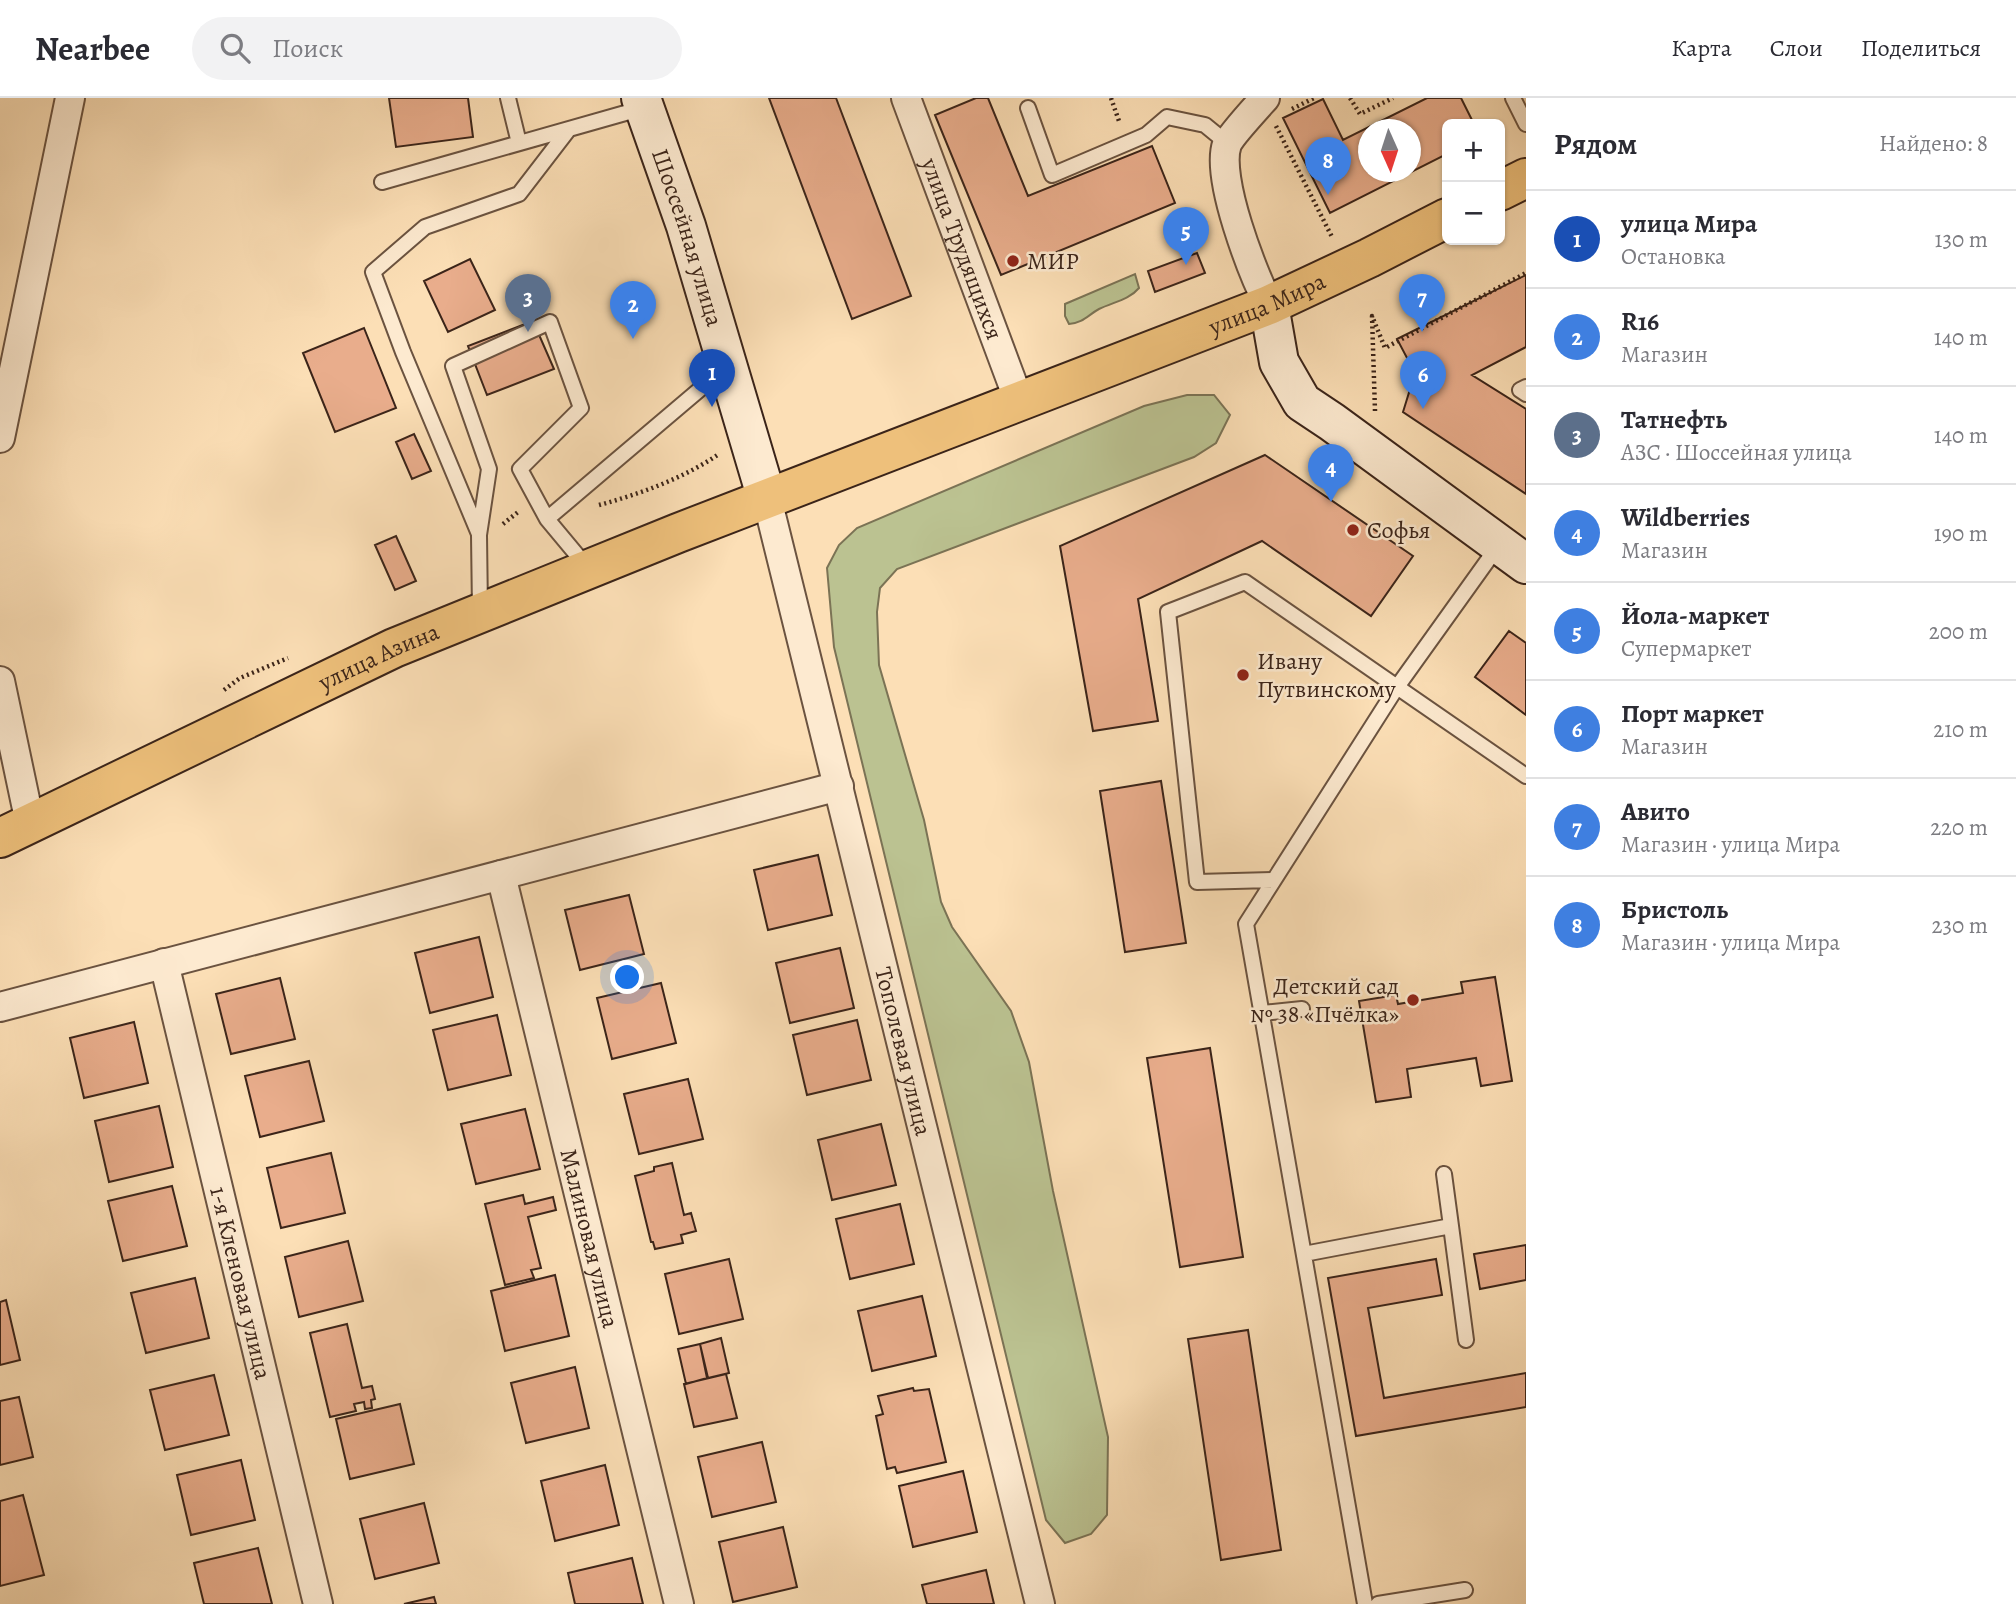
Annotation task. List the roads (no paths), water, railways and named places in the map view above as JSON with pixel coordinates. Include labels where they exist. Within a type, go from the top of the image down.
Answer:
[{"type":"main road","points":[[1505,188],[1526,178]]},
{"type":"main road","name":"улица Мира","points":[[767,499],[1269,305],[1442,221]]},
{"type":"main road","name":"улица Азина","points":[[15,831],[394,648],[588,568],[767,499]]},
{"type":"street","points":[[0,438],[70,98]]},
{"type":"street","name":"улица Трудящихся","points":[[906,98],[1019,401]]},
{"type":"street","points":[[1264,99],[1227,143],[1224,170],[1242,240],[1257,283],[1269,305],[1279,362],[1302,402],[1513,555]]},
{"type":"street","name":"Шоссейная улица","points":[[643,103],[686,226],[767,499]]},
{"type":"street","name":"Тополевая улица","points":[[767,499],[1041,1604]]},
{"type":"street","points":[[0,681],[15,831]]},
{"type":"street","points":[[0,1007],[839,786]]},
{"type":"street","name":"Малиновая улица","points":[[501,875],[678,1604]]},
{"type":"street","name":"1-я Кленовая улица","points":[[164,963],[318,1604]]},
{"type":"lane","points":[[508,98],[519,143]]},
{"type":"lane","points":[[1513,98],[1526,124]]},
{"type":"lane","points":[[382,182],[569,129],[643,103]]},
{"type":"lane","points":[[1028,108],[1052,175],[1146,135],[1167,117],[1205,125],[1227,143]]},
{"type":"lane","points":[[479,535],[373,272],[425,227],[519,194],[569,129]]},
{"type":"lane","points":[[480,612],[479,535],[489,469],[453,366],[550,322],[581,408],[520,469],[547,519],[588,568]]},
{"type":"lane","points":[[547,519],[728,365]]},
{"type":"lane","points":[[1526,387],[1520,390],[1526,394]]},
{"type":"lane","points":[[1365,1604],[1246,924],[1397,687],[1513,555]]},
{"type":"lane","points":[[1274,880],[1197,882],[1168,612],[1245,582],[1526,776]]},
{"type":"lane","points":[[1262,1013],[1302,1009]]},
{"type":"lane","points":[[1444,1174],[1466,1340]]},
{"type":"lane","points":[[1304,1255],[1451,1226]]},
{"type":"lane","points":[[1378,1604],[1465,1590]]},
{"type":"place","name":"Бристоль","points":[[1328,195]]},
{"type":"place","name":"МИР","points":[[1013,261]]},
{"type":"place","name":"Йола-маркет","points":[[1186,265]]},
{"type":"place","name":"Татнефть","points":[[528,332]]},
{"type":"place","name":"Авито","points":[[1422,332]]},
{"type":"place","name":"R16","points":[[633,339]]},
{"type":"place","name":"улица Мира","points":[[712,407]]},
{"type":"place","name":"Порт маркет","points":[[1423,409]]},
{"type":"place","name":"Wildberries","points":[[1331,502]]},
{"type":"place","name":"Софья","points":[[1353,530]]},
{"type":"place","name":"Ивану Путвинскому","points":[[1243,675]]},
{"type":"place","name":"Детский сад № 38 «Пчёлка»","points":[[1413,1000]]}]
